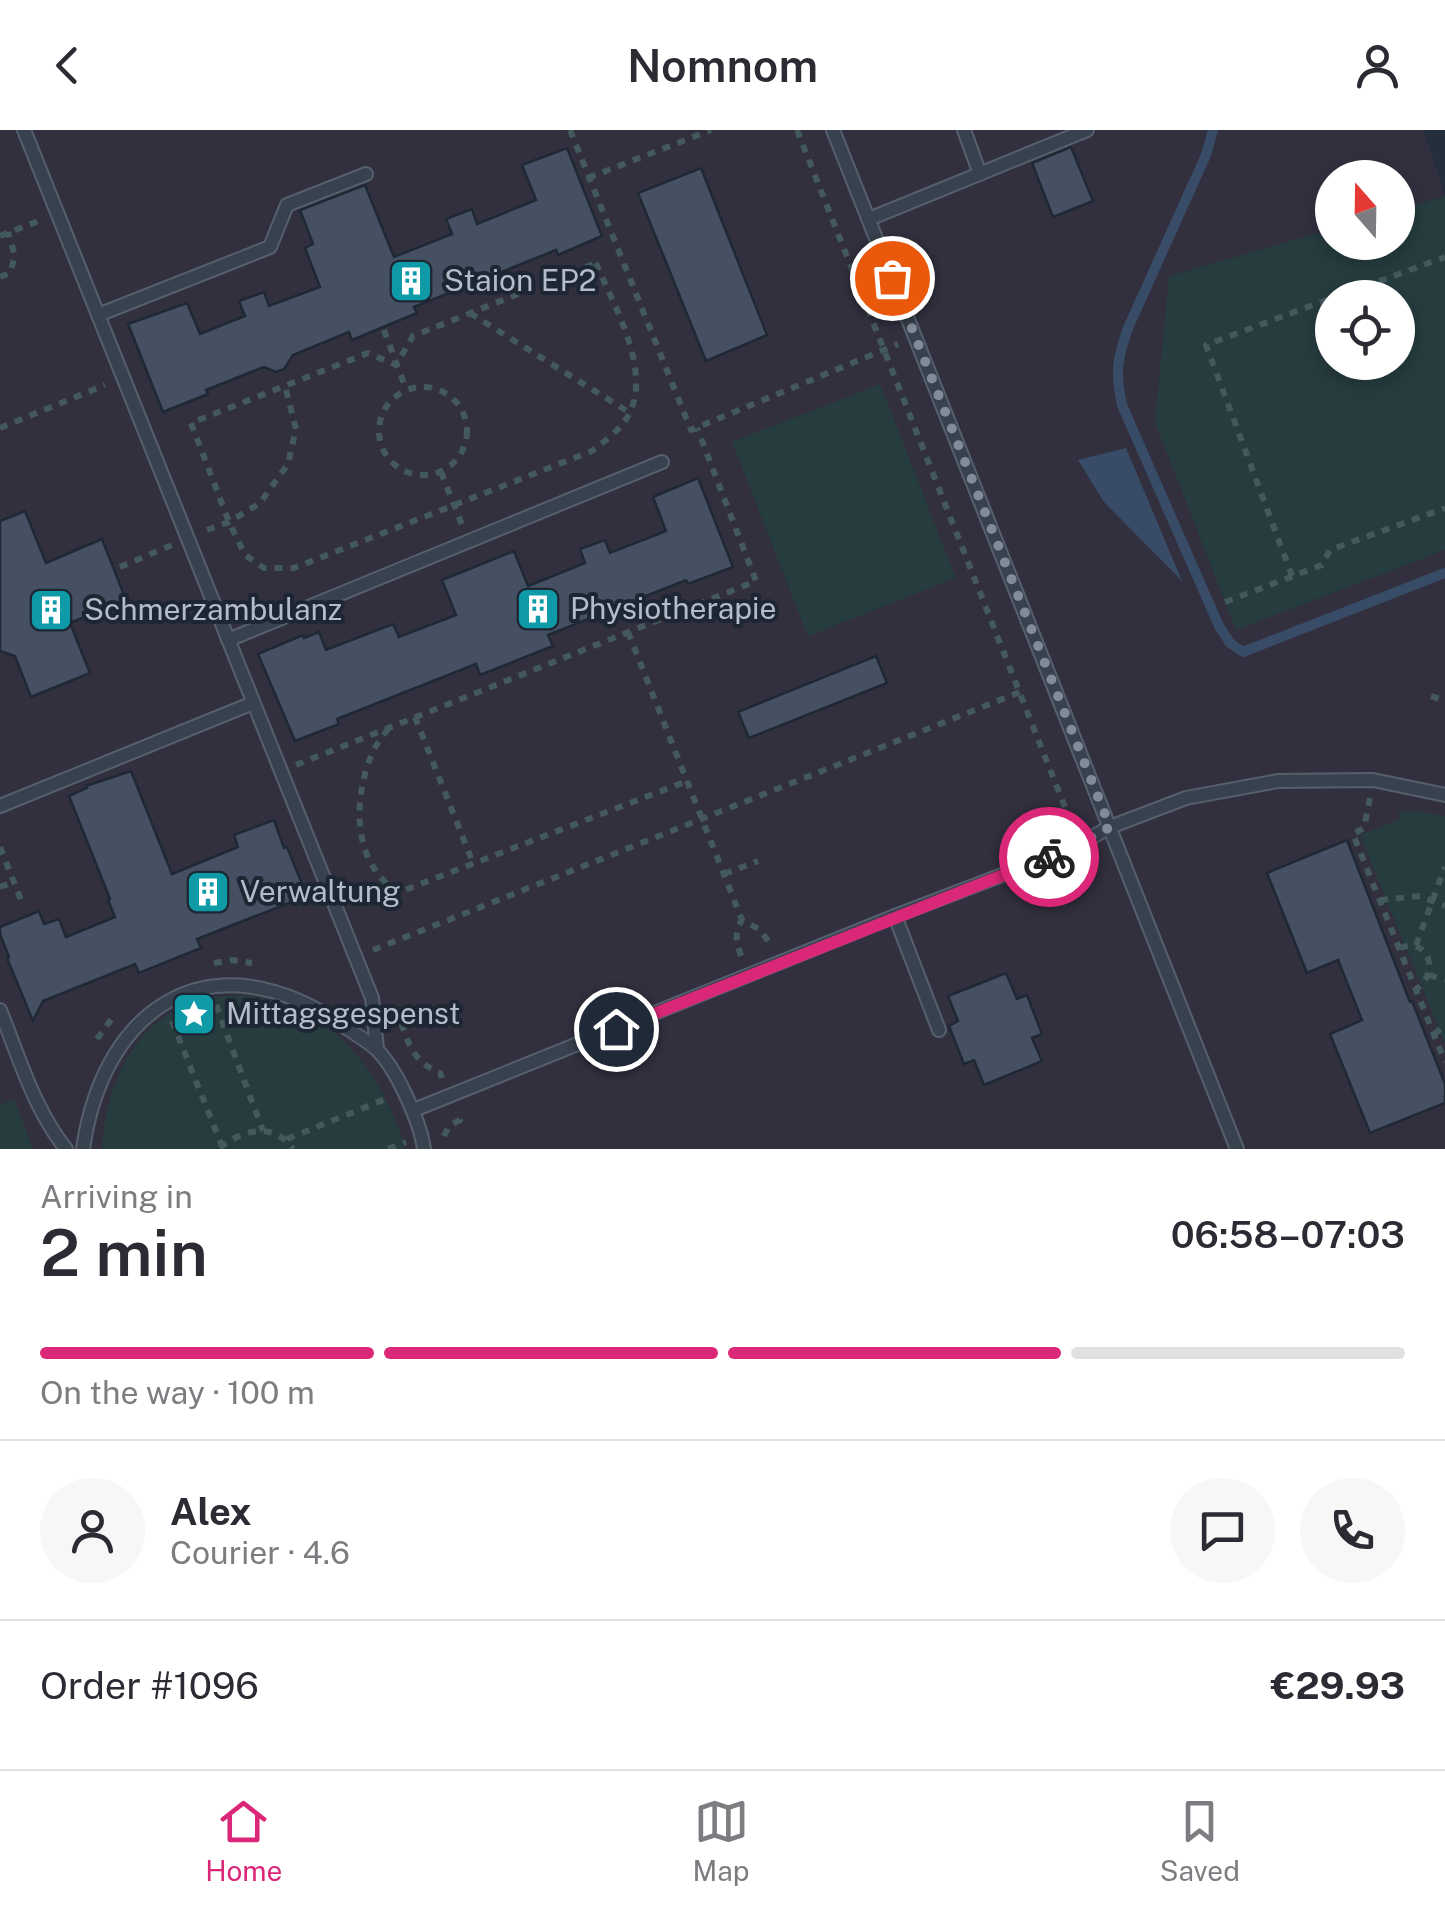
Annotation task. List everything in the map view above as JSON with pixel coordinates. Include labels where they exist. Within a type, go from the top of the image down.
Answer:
[{"type":"lane","points":[[24,130],[372,998],[376,1049]]},
{"type":"lane","points":[[833,130],[1236,1149]]},
{"type":"lane","points":[[964,130],[980,174]]},
{"type":"lane","points":[[869,219],[1087,130]]},
{"type":"lane","points":[[98,315],[270,247],[286,206],[366,174]]},
{"type":"lane","points":[[228,640],[662,462]]},
{"type":"lane","points":[[0,806],[253,703]]},
{"type":"lane","points":[[414,1110],[1186,798],[1278,781],[1373,780],[1445,795]]},
{"type":"lane","points":[[894,916],[939,1030]]},
{"type":"lane","points":[[84,1149],[96,1092],[110,1062],[134,1030],[164,1002],[209,986],[236,984],[264,987],[297,998],[376,1049],[414,1110],[424,1149]]},
{"type":"lane","points":[[0,1010],[30,1086],[55,1136],[66,1149]]},
{"type":"path","points":[[570,130],[691,430],[916,337]]},
{"type":"path","points":[[588,178],[710,130]]},
{"type":"path","points":[[797,130],[1080,844]]},
{"type":"path","points":[[0,277],[10,273],[15,256],[4,234],[57,213]]},
{"type":"path","points":[[1383,280],[1445,257]]},
{"type":"path","points":[[596,262],[634,355],[638,388],[630,413],[592,451],[294,568],[264,568],[246,556],[191,423],[368,353],[396,365],[413,336],[596,262]]},
{"type":"path","points":[[1292,576],[1206,345],[1315,305]]},
{"type":"path","points":[[469,313],[630,413]]},
{"type":"path","points":[[384,330],[406,390]]},
{"type":"path","points":[[0,428],[123,378]]},
{"type":"path","points":[[120,568],[229,522],[260,504],[288,464],[296,429],[284,386]]},
{"type":"path","points":[[434,387],[457,401],[464,413],[468,427],[462,454],[441,472],[414,474],[400,469],[382,448],[380,420],[394,397],[406,390],[434,387]]},
{"type":"path","points":[[281,771],[756,582],[697,428]]},
{"type":"path","points":[[441,472],[468,540]]},
{"type":"path","points":[[1225,602],[1322,565],[1330,550],[1445,508]]},
{"type":"path","points":[[628,632],[742,920],[769,940],[778,964]]},
{"type":"path","points":[[378,962],[372,948],[1020,692]]},
{"type":"path","points":[[1430,696],[1445,701]]},
{"type":"path","points":[[416,716],[473,863]]},
{"type":"path","points":[[388,728],[372,754],[362,788],[359,827],[375,871],[396,892],[687,781]]},
{"type":"path","points":[[1373,780],[1364,828],[1353,834],[1445,1062]]},
{"type":"path","points":[[0,846],[23,905]]},
{"type":"path","points":[[724,874],[758,861]]},
{"type":"path","points":[[1416,945],[1445,867]]},
{"type":"path","points":[[0,887],[14,882]]},
{"type":"path","points":[[1380,900],[1420,896],[1445,906]]},
{"type":"path","points":[[742,920],[736,929],[736,940],[748,975]]},
{"type":"path","points":[[1400,948],[1416,945],[1428,960],[1429,975],[1416,989]]},
{"type":"path","points":[[1429,975],[1445,980]]},
{"type":"path","points":[[209,986],[263,1131]]},
{"type":"path","points":[[389,992],[416,1058],[440,1073],[460,1120],[449,1126],[442,1139],[443,1149]]},
{"type":"path","points":[[164,1002],[221,1147],[240,1134],[263,1131],[287,1139],[404,1092]]},
{"type":"path","points":[[1434,1034],[1445,1026]]},
{"type":"path","points":[[287,1139],[293,1149]]},
{"type":"shaded area","points":[[0,130],[1423,130],[1445,196],[1415,205],[1415,160],[1315,160],[1315,234],[1169,276],[1236,630],[1445,550],[1445,1149],[0,1149]]},
{"type":"green space","points":[[1445,196],[1445,550],[1236,630],[1155,422],[1169,276],[1315,234],[1315,260],[1415,260],[1415,205]]},
{"type":"green space","points":[[880,384],[956,578],[808,636],[732,442]]},
{"type":"green space","points":[[1398,812],[1445,816],[1445,1044],[1360,835],[1401,819]]},
{"type":"green space","points":[[241,995],[272,999],[297,1008],[340,1037],[358,1056],[386,1100],[405,1149],[102,1149],[110,1100],[128,1056],[142,1037],[179,1008],[208,998]]},
{"type":"green space","points":[[14,1099],[33,1149],[0,1149],[0,1105]]},
{"type":"water","points":[[1126,448],[1182,581],[1104,502],[1078,460]]},
{"type":"building","points":[[1071,147],[1093,201],[1053,217],[1032,163]]},
{"type":"building","name":"Staion EP2","points":[[567,148],[602,236],[558,255],[556,250],[499,273],[490,290],[469,285],[414,307],[417,313],[352,340],[349,332],[293,355],[284,369],[276,372],[264,367],[163,412],[128,324],[187,303],[200,334],[245,316],[239,301],[264,292],[269,306],[320,287],[305,248],[313,244],[300,210],[365,185],[394,257],[452,234],[446,219],[472,209],[477,224],[536,200],[522,165]]},
{"type":"building","points":[[701,168],[767,335],[706,361],[638,193]]},
{"type":"building","name":"Physiotherapie","points":[[698,478],[733,567],[688,584],[686,580],[548,635],[553,646],[480,675],[476,664],[337,719],[339,724],[295,741],[258,654],[319,632],[326,650],[393,624],[399,637],[456,615],[442,580],[514,551],[528,586],[585,563],[580,549],[605,540],[610,553],[666,531],[653,497]]},
{"type":"building","name":"Schmerzambulanz","points":[[25,511],[46,563],[102,539],[126,600],[70,623],[90,673],[31,697],[15,656],[0,651],[0,521]]},
{"type":"building","points":[[876,656],[887,683],[749,738],[738,712]]},
{"type":"building","name":"Verwaltung","points":[[131,771],[172,874],[238,847],[234,835],[274,820],[307,896],[197,939],[201,948],[139,973],[135,964],[43,1001],[33,1021],[7,958],[0,927],[39,911],[44,924],[59,919],[66,937],[115,917],[69,796]]},
{"type":"building","points":[[1347,840],[1445,1084],[1445,1103],[1370,1133],[1330,1034],[1362,1020],[1338,960],[1307,973],[1267,873]]},
{"type":"building","points":[[1006,973],[1017,999],[1027,995],[1042,1034],[1032,1038],[1042,1061],[984,1085],[974,1060],[964,1064],[949,1026],[958,1021],[948,996]]},
{"type":"waterway","points":[[1213,130],[1206,155],[1128,328],[1118,374],[1122,405],[1219,626],[1230,643],[1243,652],[1445,573]]},
{"type":"way so far","points":[[892,278],[1110,827],[1049,857]]},
{"type":"place","name":"Staion EP2","points":[[411,281]]},
{"type":"place","name":"Physiotherapie","points":[[538,609]]},
{"type":"place","name":"Schmerzambulanz","points":[[51,610]]},
{"type":"place","name":"Verwaltung","points":[[208,892]]},
{"type":"place","name":"Mittagsgespenst","points":[[194,1014]]},
{"type":"route","points":[[616,1029],[1049,857]]}]
